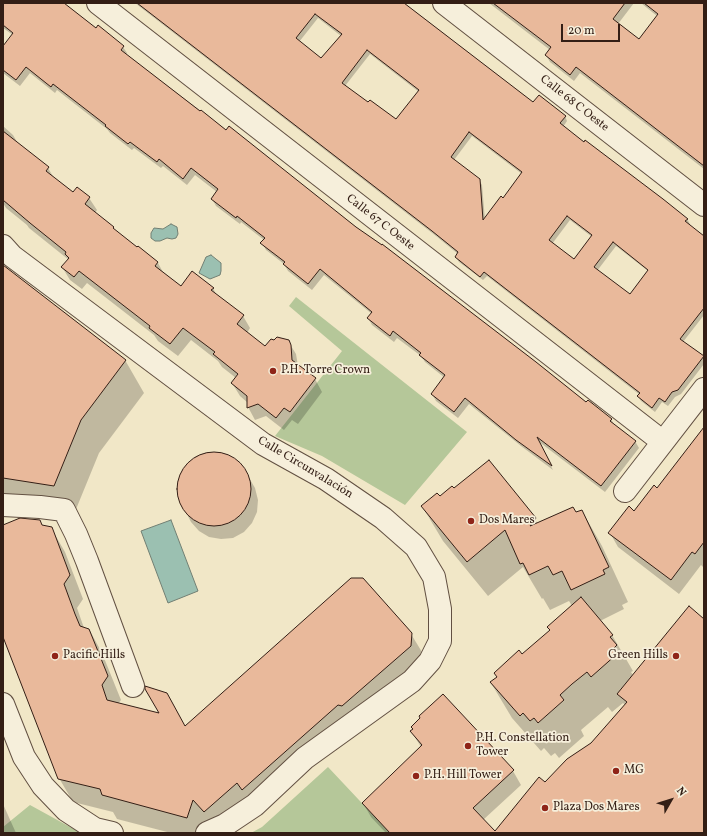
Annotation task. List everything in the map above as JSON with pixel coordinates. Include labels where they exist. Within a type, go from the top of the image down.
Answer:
[{"type":"street","name":"Calle 67 C Oeste","points":[[98,3],[663,442]]},
{"type":"street","name":"Calle 68 C Oeste","points":[[444,3],[704,205]]},
{"type":"street","name":"Calle Circunvalación","points":[[6,252],[263,444],[326,479],[383,518],[416,547],[434,578],[440,609],[440,641],[430,661],[412,681],[306,758],[255,805],[226,825],[207,833]]},
{"type":"street","points":[[625,491],[704,389]]},
{"type":"street","points":[[3,505],[64,510],[76,534],[87,562],[133,686]]},
{"type":"street","points":[[3,704],[24,757],[43,786],[66,810],[95,829],[112,833]]},
{"type":"shaded area","points":[[171,224],[177,227],[178,234],[176,238],[167,238],[160,241],[155,241],[151,238],[151,233],[154,228],[163,229]]},
{"type":"shaded area","points":[[211,255],[221,263],[221,271],[220,275],[210,279],[199,273],[206,257]]},
{"type":"shaded area","points":[[296,297],[467,432],[405,505],[322,456],[275,436],[342,351],[289,306]]},
{"type":"shaded area","points":[[171,520],[198,591],[168,603],[141,531]]},
{"type":"shaded area","points":[[328,767],[390,833],[251,833],[262,827]]},
{"type":"shaded area","points":[[30,805],[81,833],[3,833],[3,827]]},
{"type":"building","points":[[3,3],[64,3],[96,28],[98,25],[124,46],[121,50],[226,130],[229,126],[356,227],[382,244],[586,402],[588,400],[612,419],[610,421],[636,441],[601,486],[537,437],[552,466],[516,440],[465,398],[454,412],[431,394],[445,375],[419,355],[421,353],[393,331],[390,336],[367,318],[372,312],[320,269],[308,284],[283,264],[285,262],[260,243],[265,238],[237,216],[236,218],[211,199],[218,189],[191,168],[183,179],[159,159],[157,162],[130,142],[128,144],[53,84],[51,87],[26,67],[16,80],[3,70],[3,46],[13,33],[3,25]]},
{"type":"building","points":[[137,3],[404,3],[533,102],[539,95],[566,116],[560,123],[663,199],[688,219],[685,221],[704,236],[704,308],[680,339],[704,356],[678,390],[672,392],[665,402],[659,398],[652,408],[637,396],[640,393],[484,272],[480,277],[455,257],[458,252]],"holes":[[[315,14],[342,34],[321,58],[296,38]],[[367,50],[419,90],[396,119],[370,100],[368,102],[342,83]],[[469,132],[522,172],[503,198],[501,196],[483,220],[480,179],[451,157]],[[567,216],[592,235],[574,259],[549,240]],[[613,242],[648,270],[630,294],[594,267]]]},
{"type":"building","points":[[493,3],[625,3],[613,19],[639,39],[658,14],[644,3],[704,3],[704,166],[576,67],[570,75],[545,55],[551,47]]},
{"type":"building","points":[[3,131],[49,167],[46,171],[73,192],[77,187],[90,197],[85,204],[114,227],[113,228],[158,262],[155,266],[181,286],[192,271],[214,288],[211,290],[244,315],[237,324],[265,346],[271,339],[274,340],[277,337],[289,340],[291,345],[292,360],[316,378],[290,412],[284,408],[276,418],[258,404],[247,408],[247,396],[231,383],[238,374],[213,354],[215,352],[183,328],[170,344],[149,328],[150,326],[79,271],[74,277],[61,267],[69,258],[65,254],[66,252],[3,200]]},
{"type":"building","points":[[3,265],[126,360],[81,420],[54,486],[3,478]]},
{"type":"building","points":[[704,427],[704,542],[695,554],[692,552],[671,580],[608,533],[629,506],[634,511],[654,485],[657,488]]},
{"type":"building","points":[[207,452],[221,452],[235,458],[245,468],[251,482],[251,496],[245,510],[235,520],[221,526],[207,526],[193,520],[183,510],[177,496],[177,482],[183,468],[193,458]]},
{"type":"building","points":[[489,460],[536,518],[530,526],[573,507],[576,512],[582,510],[609,567],[603,570],[605,574],[571,590],[562,571],[553,575],[548,566],[529,575],[523,563],[520,564],[505,530],[467,562],[421,506],[437,493],[440,496],[452,486],[454,488]]},
{"type":"building","points":[[20,518],[40,520],[42,525],[52,527],[70,575],[64,584],[75,614],[80,626],[89,629],[108,676],[102,685],[107,700],[159,713],[145,689],[145,686],[167,693],[185,726],[351,578],[363,578],[412,633],[411,646],[342,706],[338,705],[242,790],[237,783],[204,812],[193,800],[187,818],[102,795],[100,789],[58,779],[3,637],[3,525]]},
{"type":"building","points":[[581,597],[613,635],[610,637],[617,645],[613,649],[617,654],[591,677],[587,672],[572,684],[560,695],[564,700],[538,723],[534,718],[530,721],[523,713],[520,716],[490,682],[497,677],[494,673],[519,650],[522,654],[550,630],[547,627]]},
{"type":"building","points":[[689,606],[704,619],[704,833],[390,833],[362,803],[422,745],[410,731],[413,729],[411,727],[420,718],[419,716],[443,694],[514,770],[473,808],[495,831],[539,777],[545,782],[567,759],[591,743],[627,702],[617,694]]},
{"type":"place","name":"P.H. Torre Crown","points":[[273,371]]},
{"type":"place","name":"Dos Mares","points":[[471,521]]},
{"type":"place","name":"Pacific Hills","points":[[55,656]]},
{"type":"place","name":"Green Hills","points":[[676,656]]},
{"type":"place","name":"P.H. Constellation Tower","points":[[468,746]]},
{"type":"place","name":"MG","points":[[616,771]]},
{"type":"place","name":"P.H. Hill Tower","points":[[416,776]]},
{"type":"place","name":"Plaza Dos Mares","points":[[545,808]]}]
